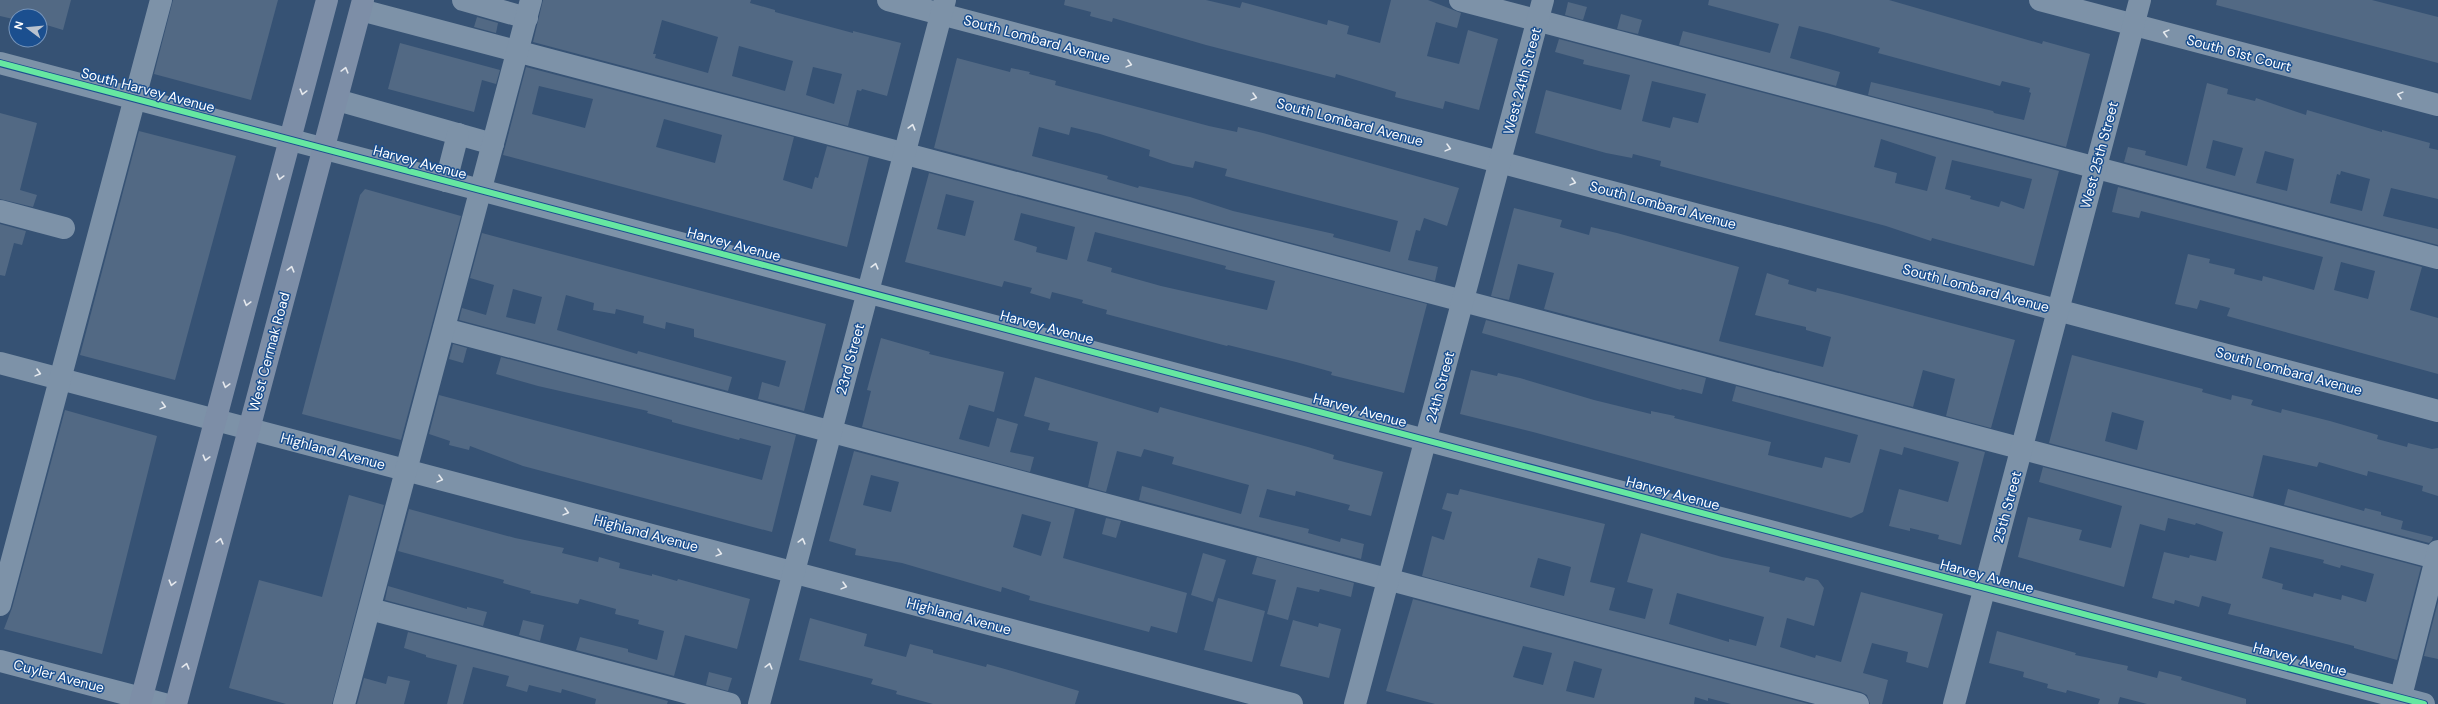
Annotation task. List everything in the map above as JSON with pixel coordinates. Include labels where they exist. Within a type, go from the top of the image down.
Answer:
[{"type":"main road","points":[[141,701],[327,0]]},
{"type":"main road","name":"West Cermak Road","points":[[176,704],[362,5]]},
{"type":"street","points":[[0,605],[161,0]]},
{"type":"street","points":[[344,704],[529,9],[462,0]]},
{"type":"street","name":"South Lombard Avenue","points":[[888,0],[944,7],[1500,162],[2438,410]]},
{"type":"street","points":[[1460,0],[2438,258]]},
{"type":"street","name":"West 24th Street","points":[[1500,162],[1543,0]]},
{"type":"street","name":"South 61st Court","points":[[2040,0],[2438,105]]},
{"type":"street","name":"West 25th Street","points":[[2059,310],[2140,0]]},
{"type":"street","points":[[362,5],[518,50],[2022,448],[2437,554],[2400,701]]},
{"type":"street","name":"23rd Street","points":[[758,704],[944,7]]},
{"type":"street","name":"South Harvey Avenue","points":[[0,63],[290,140]]},
{"type":"street","points":[[337,100],[493,144]]},
{"type":"street","points":[[446,181],[458,134]]},
{"type":"street","name":"Harvey Avenue","points":[[290,140],[1985,588],[2400,701],[2424,704]]},
{"type":"street","name":"24th Street","points":[[1355,704],[1500,162]]},
{"type":"street","points":[[0,211],[64,228]]},
{"type":"street","name":"25th Street","points":[[1954,704],[2059,310]]},
{"type":"street","points":[[444,330],[1858,704]]},
{"type":"street","name":"Highland Avenue","points":[[0,363],[1292,704]]},
{"type":"street","points":[[370,609],[730,704]]},
{"type":"street","name":"Cuyler Avenue","points":[[0,661],[141,701],[164,704]]},
{"type":"building","points":[[0,0],[71,0],[63,30],[48,25],[48,8],[8,8],[8,18],[0,16]]},
{"type":"building","points":[[173,0],[278,0],[251,100],[154,74]]},
{"type":"building","points":[[543,0],[751,0],[750,3],[775,10],[775,12],[853,33],[853,31],[901,43],[887,96],[862,89],[861,91],[857,90],[848,126],[533,42]],"holes":[[[662,20],[718,37],[708,73],[655,58],[656,54],[653,54]],[[739,46],[793,61],[785,91],[732,76]],[[813,67],[842,74],[834,104],[806,95]]]},
{"type":"building","points":[[1065,0],[1206,0],[1240,8],[1242,2],[1327,25],[1328,20],[1349,26],[1347,34],[1380,43],[1391,0],[1428,0],[1461,13],[1457,28],[1436,22],[1427,56],[1459,64],[1468,30],[1498,39],[1479,110],[1445,101],[1443,109],[1395,97],[1396,92],[1336,74],[1335,78],[1206,45],[1113,18],[1112,22],[1090,16],[1091,12],[1064,5]]},
{"type":"building","points":[[1709,0],[1889,0],[2042,44],[2043,41],[2090,54],[2066,147],[1868,95],[1871,82],[1993,111],[1994,113],[2024,120],[2031,93],[2029,92],[2030,88],[2002,81],[2000,86],[1878,53],[1880,48],[1827,33],[1799,26],[1790,58],[1840,72],[1836,86],[1679,45],[1683,31],[1770,53],[1779,24],[1708,5]]},
{"type":"building","points":[[2217,0],[2372,0],[2438,17],[2438,63],[2216,5]]},
{"type":"building","points":[[1568,2],[1587,7],[1583,20],[1565,15]]},
{"type":"building","points":[[1621,14],[1642,20],[1638,34],[1617,29]]},
{"type":"building","points":[[477,17],[498,23],[496,33],[474,27]]},
{"type":"building","points":[[1559,39],[2059,171],[2034,266],[1932,238],[1931,241],[1886,226],[1660,166],[1661,161],[1633,154],[1632,158],[1606,153],[1535,133],[1546,90],[1621,110],[1630,75],[1583,64],[1584,60],[1555,52]],"holes":[[[1652,81],[1706,94],[1698,123],[1673,117],[1670,128],[1642,121]],[[1881,139],[1936,157],[1927,191],[1895,183],[1897,173],[1874,167]],[[1952,160],[2032,179],[2024,209],[2001,201],[1999,207],[1970,199],[1971,196],[1945,189]]]},
{"type":"building","points":[[400,43],[500,70],[496,84],[482,80],[474,112],[388,89]]},
{"type":"building","points":[[957,58],[1010,72],[1011,68],[1030,72],[1029,74],[1056,81],[1055,85],[1209,126],[1237,132],[1238,127],[1263,133],[1459,188],[1447,226],[1424,218],[1420,231],[1416,230],[1408,260],[1438,267],[1435,281],[934,148]],"holes":[[[1039,127],[1069,135],[1071,127],[1100,134],[1150,150],[1149,156],[1173,164],[1193,168],[1195,161],[1227,169],[1225,176],[1398,221],[1390,252],[1333,237],[1334,234],[1233,211],[1190,197],[1139,186],[1138,188],[1107,179],[1108,176],[1032,156]]]},
{"type":"building","points":[[526,67],[794,137],[783,180],[812,189],[815,177],[818,178],[827,146],[869,157],[847,247],[503,155]],"holes":[[[539,86],[593,99],[585,128],[532,114]],[[664,119],[722,135],[715,163],[656,147]]]},
{"type":"building","points":[[2207,83],[2228,89],[2227,94],[2255,101],[2256,98],[2306,115],[2307,110],[2382,132],[2382,130],[2430,143],[2429,148],[2438,150],[2438,199],[2391,188],[2383,216],[2438,229],[2438,245],[2124,162],[2128,147],[2146,151],[2145,155],[2187,166]],"holes":[[[2213,140],[2243,148],[2235,176],[2206,168]],[[2265,151],[2294,159],[2287,191],[2256,183]],[[2341,171],[2370,179],[2362,211],[2330,203],[2337,174],[2340,175]]]},
{"type":"building","points":[[0,113],[37,123],[20,190],[37,195],[33,207],[0,199]]},
{"type":"building","points":[[139,131],[236,156],[175,380],[80,355]]},
{"type":"building","points":[[929,173],[1427,304],[1404,393],[1331,375],[1332,372],[1296,362],[1228,345],[1227,346],[1106,314],[1107,310],[1082,303],[1083,300],[1052,292],[1050,299],[1030,293],[1032,288],[1004,281],[1002,287],[905,262]],"holes":[[[946,194],[974,201],[965,236],[937,229]],[[1021,213],[1075,227],[1067,260],[1036,252],[1037,247],[1014,240]],[[1095,232],[1226,266],[1225,269],[1275,281],[1267,310],[1161,286],[1111,272],[1112,268],[1087,261]]]},
{"type":"building","points":[[2118,187],[2422,267],[2410,310],[2438,318],[2438,374],[2227,316],[2230,308],[2200,300],[2197,309],[2175,304],[2188,254],[2210,259],[2209,263],[2235,269],[2234,274],[2262,281],[2263,276],[2314,290],[2323,257],[2141,211],[2139,218],[2112,212]],"holes":[[[2341,262],[2375,271],[2368,299],[2334,290]]]},
{"type":"building","points":[[365,189],[461,216],[401,440],[302,414],[360,195]]},
{"type":"building","points":[[1514,208],[1562,220],[1560,227],[1589,235],[1591,227],[1739,267],[1719,341],[1823,367],[1831,337],[1806,330],[1806,327],[1755,315],[1767,273],[1789,280],[1788,284],[1816,292],[1817,288],[1842,294],[2015,340],[1991,428],[1946,416],[1955,379],[1923,370],[1913,407],[1544,309],[1554,273],[1518,264],[1509,300],[1491,296]]},
{"type":"building","points":[[0,224],[26,231],[22,245],[14,243],[5,276],[0,275]]},
{"type":"building","points":[[482,233],[826,324],[804,411],[758,399],[762,382],[779,387],[786,361],[694,337],[694,329],[666,322],[665,329],[643,323],[644,316],[616,309],[615,314],[593,310],[594,303],[566,295],[557,330],[637,354],[638,351],[732,377],[728,391],[459,320],[462,308],[486,315],[494,285],[470,278]],"holes":[[[513,289],[542,297],[535,324],[506,317]]]},
{"type":"building","points":[[1486,320],[1706,378],[1702,394],[1681,390],[1482,333]]},
{"type":"building","points":[[881,338],[930,352],[929,354],[1004,372],[994,412],[969,405],[959,439],[989,447],[997,418],[1018,424],[1010,452],[1034,457],[1030,472],[862,427],[871,391],[867,390]]},
{"type":"building","points":[[453,344],[467,348],[463,363],[449,359]]},
{"type":"building","points":[[2072,355],[2203,389],[2202,392],[2231,400],[2232,395],[2253,400],[2251,405],[2281,413],[2282,409],[2330,421],[2378,435],[2377,439],[2407,447],[2408,443],[2432,449],[2438,448],[2438,496],[2422,491],[2423,486],[2368,471],[2367,476],[2319,462],[2317,467],[2263,455],[2253,497],[2049,443]],"holes":[[[2112,412],[2144,421],[2137,450],[2105,441]]]},
{"type":"building","points":[[501,357],[796,435],[772,532],[523,466],[470,446],[469,450],[449,445],[450,441],[429,434],[439,395],[762,480],[771,446],[740,438],[739,440],[672,422],[672,420],[647,413],[648,411],[538,386],[496,374]]},
{"type":"building","points":[[1471,370],[1497,376],[1498,373],[1520,378],[1594,400],[1651,414],[1651,411],[1675,416],[1674,418],[1771,442],[1768,455],[1822,468],[1825,457],[1850,463],[1858,435],[1732,401],[1736,386],[1985,452],[1961,545],[1938,539],[1939,535],[1910,528],[1910,531],[1889,526],[1899,489],[1948,502],[1959,462],[1904,447],[1902,455],[1880,449],[1863,512],[1851,518],[1533,432],[1460,414]]},
{"type":"building","points":[[1035,377],[1158,413],[1160,407],[1308,447],[1334,455],[1333,459],[1383,472],[1371,516],[1348,510],[1350,505],[1296,491],[1295,496],[1267,489],[1259,517],[1309,529],[1308,533],[1340,542],[1341,538],[1364,544],[1361,559],[1139,500],[1142,486],[1241,514],[1249,485],[1172,464],[1174,457],[1144,449],[1141,457],[1117,451],[1106,492],[1088,487],[1098,442],[1048,430],[1050,423],[1024,416]]},
{"type":"building","points":[[65,410],[157,436],[102,654],[4,629],[12,608]]},
{"type":"building","points":[[854,451],[1075,509],[1063,558],[1187,593],[1177,633],[1151,626],[1149,632],[1029,600],[1030,596],[1002,587],[1001,592],[902,563],[855,555],[856,549],[829,541]],"holes":[[[871,475],[899,482],[891,512],[863,505]],[[1022,514],[1051,522],[1041,556],[1013,547]]]},
{"type":"building","points":[[2043,467],[2421,567],[2397,660],[2354,648],[2354,646],[2228,614],[2231,604],[2202,596],[2199,607],[2175,600],[2174,604],[2152,598],[2164,552],[2189,558],[2190,555],[2216,561],[2223,532],[2196,523],[2195,525],[2168,518],[2165,531],[2140,524],[2124,587],[2018,557],[2028,517],[2082,530],[2079,540],[2111,548],[2122,506],[2039,482]],"holes":[[[2270,547],[2324,560],[2323,563],[2340,568],[2341,565],[2374,574],[2366,602],[2342,595],[2341,600],[2314,593],[2313,597],[2282,589],[2283,584],[2262,578]]]},
{"type":"building","points":[[1460,489],[1605,524],[1590,582],[1615,588],[1609,610],[1645,619],[1653,589],[1627,582],[1641,533],[1722,557],[1770,567],[1769,572],[1804,581],[1806,577],[1818,580],[1824,588],[1814,626],[1787,618],[1780,647],[1815,658],[1816,655],[1841,662],[1861,592],[1943,614],[1928,668],[1906,662],[1908,652],[1872,643],[1863,673],[1888,680],[1882,704],[1870,704],[1867,695],[1861,692],[1422,576],[1432,536],[1444,540],[1452,512],[1442,509],[1447,493],[1458,495]],"holes":[[[1538,558],[1571,567],[1564,596],[1530,587]],[[1677,593],[1764,617],[1756,646],[1729,639],[1729,642],[1669,624]]]},
{"type":"building","points":[[2288,489],[2364,511],[2365,508],[2381,512],[2381,515],[2403,521],[2401,529],[2433,537],[2432,540],[2429,543],[2284,505]]},
{"type":"building","points":[[349,495],[384,505],[332,704],[286,704],[229,688],[259,580],[322,597]]},
{"type":"building","points":[[409,509],[515,538],[564,548],[562,553],[598,562],[599,557],[620,563],[619,568],[652,576],[652,574],[677,581],[678,579],[750,599],[737,649],[685,635],[674,676],[576,650],[580,637],[628,649],[628,652],[657,660],[664,631],[638,624],[639,620],[615,614],[616,609],[580,599],[578,604],[530,593],[531,591],[503,583],[504,580],[398,551]]},
{"type":"building","points":[[1106,518],[1121,521],[1116,538],[1102,534]]},
{"type":"building","points":[[1203,553],[1226,560],[1213,602],[1191,595]]},
{"type":"building","points":[[1257,557],[1354,583],[1351,597],[1320,589],[1319,592],[1297,587],[1288,620],[1267,614],[1276,580],[1252,574]]},
{"type":"building","points":[[388,586],[467,609],[467,607],[487,612],[483,626],[385,600]]},
{"type":"building","points":[[1218,598],[1265,611],[1252,662],[1204,650]]},
{"type":"building","points":[[1413,599],[1809,704],[1731,704],[1708,698],[1708,701],[1695,697],[1694,704],[1435,704],[1386,691]],"holes":[[[1523,646],[1552,653],[1543,685],[1513,677]],[[1574,661],[1602,669],[1594,698],[1566,691]]]},
{"type":"building","points":[[2438,602],[2438,659],[2424,656]]},
{"type":"building","points":[[810,618],[867,634],[864,646],[906,657],[910,644],[933,650],[933,653],[986,667],[987,664],[1079,691],[1075,704],[933,704],[896,694],[897,691],[871,684],[873,679],[799,660]]},
{"type":"building","points":[[523,620],[544,625],[540,641],[519,635]]},
{"type":"building","points":[[1293,620],[1318,627],[1319,623],[1341,629],[1329,678],[1280,666]]},
{"type":"building","points":[[1997,631],[2076,653],[2075,655],[2128,666],[2127,670],[2157,678],[2159,671],[2182,677],[2181,680],[2246,699],[2246,704],[2147,704],[2120,697],[2118,704],[2098,704],[2100,699],[2067,690],[2066,693],[2047,688],[2048,684],[2023,677],[2024,672],[1989,663]]},
{"type":"building","points":[[408,632],[668,701],[667,704],[595,704],[596,699],[562,689],[561,693],[529,685],[527,692],[506,686],[509,676],[473,667],[463,704],[447,704],[457,665],[426,657],[426,655],[404,648]]},
{"type":"building","points":[[709,672],[732,678],[728,691],[706,685]]},
{"type":"building","points":[[388,676],[410,681],[404,704],[357,704],[364,678],[386,684]]},
{"type":"cycle path","points":[[0,63],[2424,704]]}]
